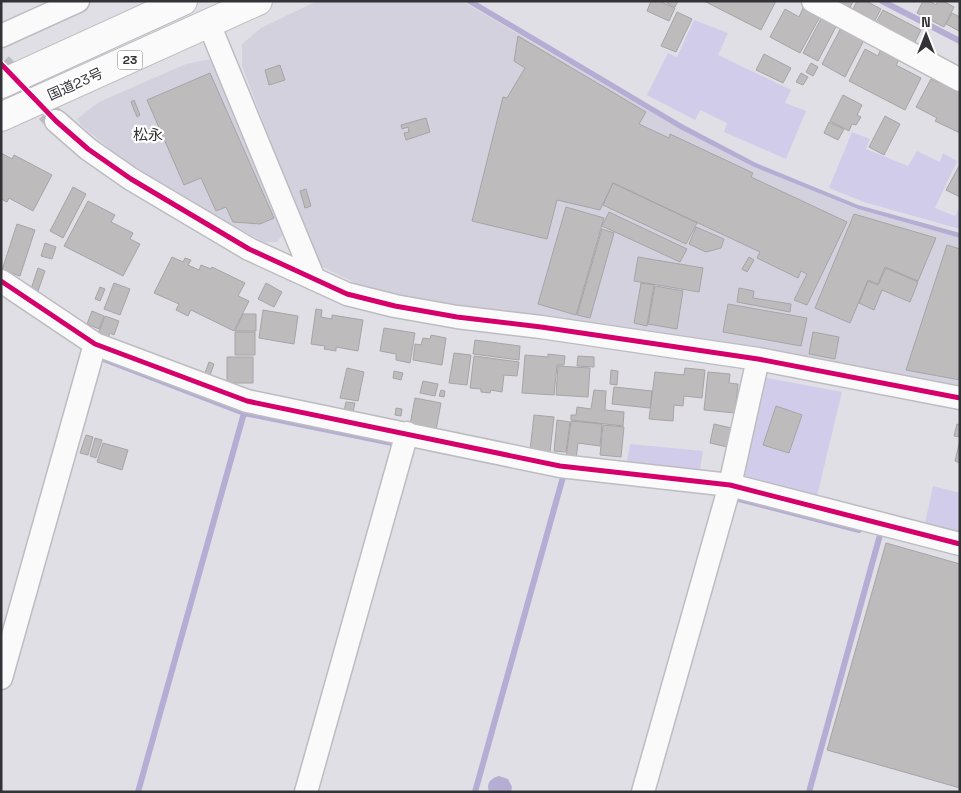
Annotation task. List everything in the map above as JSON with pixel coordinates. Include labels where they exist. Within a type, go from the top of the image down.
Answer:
[{"type":"highway","name":"23","points":[[1,84],[183,1]]},
{"type":"highway","name":"国道23号","points":[[1,117],[258,1]]},
{"type":"street","points":[[1,36],[50,7],[78,1]]},
{"type":"street","points":[[813,1],[960,80]]},
{"type":"street","points":[[209,24],[314,279]]},
{"type":"street","points":[[56,120],[88,149],[132,179],[249,248],[348,294],[395,306],[457,317],[541,327],[758,359],[960,398]]},
{"type":"street","points":[[1,281],[95,344],[247,401],[560,466],[730,485],[960,544]]},
{"type":"street","points":[[1,678],[95,344]]},
{"type":"street","points":[[643,792],[730,485],[758,359]]},
{"type":"street","points":[[306,792],[406,433]]},
{"type":"shaded area","points":[[317,1],[462,1],[680,129],[754,167],[857,209],[960,238],[960,386],[762,350],[383,297],[317,264],[242,66],[242,44],[261,28]]},
{"type":"shaded area","points":[[464,1],[475,1],[682,124],[756,163],[858,205],[960,233],[960,238],[858,209],[754,167],[680,129]]},
{"type":"shaded area","points":[[694,20],[728,33],[718,55],[791,90],[785,103],[806,111],[786,159],[724,132],[727,123],[700,110],[695,120],[647,95],[668,53],[677,57]]},
{"type":"shaded area","points":[[211,59],[222,73],[282,224],[282,236],[277,242],[264,242],[180,197],[115,153],[82,126],[77,119],[99,102],[186,64]]},
{"type":"shaded area","points":[[852,132],[870,139],[866,149],[908,166],[917,151],[940,162],[943,153],[957,161],[935,208],[955,216],[960,207],[960,229],[864,202],[829,188]]},
{"type":"shaded area","points":[[762,377],[842,392],[816,500],[739,482]]},
{"type":"shaded area","points":[[630,444],[703,451],[699,475],[626,467]]},
{"type":"shaded area","points":[[933,486],[960,493],[960,537],[924,528]]},
{"type":"shaded area","points":[[499,776],[508,779],[512,787],[511,792],[489,792],[488,786],[490,781]]},
{"type":"building","points":[[651,1],[659,1],[675,8],[669,21],[647,11]]},
{"type":"building","points":[[667,1],[678,1],[675,7],[667,3]]},
{"type":"building","points":[[704,1],[776,1],[761,30]]},
{"type":"building","points":[[832,1],[853,1],[849,10]]},
{"type":"building","points":[[857,1],[866,1],[881,9],[874,22],[852,11]]},
{"type":"building","points":[[923,1],[929,1],[936,5],[938,1],[943,1],[954,7],[944,27],[917,13]]},
{"type":"building","points":[[804,6],[821,15],[800,53],[770,37],[785,9],[799,17]]},
{"type":"building","points":[[883,10],[921,30],[914,44],[875,24]]},
{"type":"building","points":[[677,12],[692,19],[676,52],[661,46]]},
{"type":"building","points":[[952,13],[960,17],[959,31],[946,24]]},
{"type":"building","points":[[823,15],[838,23],[818,61],[803,53]]},
{"type":"building","points":[[843,24],[864,40],[845,77],[822,64]]},
{"type":"building","points":[[518,36],[646,112],[639,124],[669,138],[670,134],[753,173],[751,177],[847,222],[807,305],[794,300],[807,274],[801,271],[798,278],[757,258],[760,252],[613,183],[600,210],[557,200],[547,239],[472,221],[503,97],[507,98],[525,68],[514,61]]},
{"type":"building","points":[[881,48],[900,58],[896,65],[921,78],[905,110],[849,81],[865,49],[878,56]]},
{"type":"building","points":[[764,54],[791,68],[783,83],[756,70]]},
{"type":"building","points":[[811,63],[818,67],[813,76],[806,72]]},
{"type":"building","points":[[280,65],[285,80],[269,85],[265,70]]},
{"type":"building","points":[[210,73],[274,218],[260,224],[233,222],[226,207],[216,211],[201,178],[184,185],[147,100]]},
{"type":"building","points":[[801,73],[808,77],[803,85],[796,82]]},
{"type":"building","points":[[931,79],[939,83],[941,79],[960,89],[960,133],[935,121],[937,118],[916,107]]},
{"type":"building","points":[[843,95],[862,105],[857,115],[861,117],[856,125],[852,124],[849,131],[830,121]]},
{"type":"building","points":[[134,100],[140,115],[137,117],[131,102]]},
{"type":"building","points":[[885,116],[900,124],[884,155],[869,147]]},
{"type":"building","points":[[426,118],[430,132],[406,140],[404,133],[409,132],[408,127],[402,129],[401,125]]},
{"type":"building","points":[[829,122],[844,129],[838,140],[824,133]]},
{"type":"building","points":[[1,153],[12,159],[14,155],[52,175],[33,211],[9,198],[7,202],[1,199]]},
{"type":"building","points":[[960,167],[960,197],[946,190]]},
{"type":"building","points":[[613,183],[697,223],[686,244],[603,205]]},
{"type":"building","points":[[73,187],[86,194],[63,238],[50,231]]},
{"type":"building","points":[[306,189],[311,206],[305,208],[300,191]]},
{"type":"building","points":[[88,201],[115,215],[111,222],[133,233],[130,239],[140,244],[123,276],[64,246]]},
{"type":"building","points":[[566,207],[604,218],[576,315],[538,304]]},
{"type":"building","points":[[609,212],[687,249],[680,262],[602,226]]},
{"type":"building","points":[[854,214],[936,238],[918,281],[885,267],[878,284],[868,280],[850,323],[815,308]]},
{"type":"building","points":[[17,224],[35,230],[20,276],[2,270]]},
{"type":"building","points":[[696,227],[724,239],[721,248],[706,252],[689,244]]},
{"type":"building","points":[[602,229],[614,233],[590,318],[577,315]]},
{"type":"building","points":[[45,243],[56,247],[52,259],[41,256]]},
{"type":"building","points":[[947,245],[960,249],[960,380],[906,370]]},
{"type":"building","points":[[172,257],[183,262],[185,258],[191,260],[188,265],[199,270],[201,265],[211,269],[212,267],[245,283],[238,296],[249,301],[234,331],[191,310],[188,316],[176,310],[179,304],[154,293]]},
{"type":"building","points":[[638,257],[703,268],[699,292],[634,281]]},
{"type":"building","points":[[749,257],[754,260],[747,272],[742,269]]},
{"type":"building","points":[[38,268],[45,271],[38,291],[31,289]]},
{"type":"building","points":[[886,268],[918,282],[910,302],[882,290],[874,310],[859,303],[868,281],[878,285]]},
{"type":"building","points":[[114,283],[130,289],[120,315],[104,309]]},
{"type":"building","points":[[266,283],[282,292],[274,307],[258,299]]},
{"type":"building","points":[[641,283],[654,285],[647,326],[634,323]]},
{"type":"building","points":[[655,286],[683,291],[677,329],[648,324]]},
{"type":"building","points":[[100,287],[105,289],[100,301],[95,299]]},
{"type":"building","points":[[739,288],[754,291],[753,298],[791,304],[790,312],[737,302]]},
{"type":"building","points":[[728,304],[807,318],[801,346],[723,332]]},
{"type":"building","points":[[316,309],[322,310],[321,317],[332,319],[332,315],[363,320],[358,351],[336,347],[336,351],[324,349],[325,346],[311,344]]},
{"type":"building","points":[[263,310],[298,316],[294,344],[259,338]]},
{"type":"building","points":[[92,311],[104,316],[99,329],[87,324]]},
{"type":"building","points":[[243,314],[256,314],[256,331],[235,331]]},
{"type":"building","points":[[105,316],[119,321],[114,335],[110,333],[108,338],[98,334]]},
{"type":"building","points":[[384,328],[415,333],[410,363],[396,360],[396,354],[380,351]]},
{"type":"building","points":[[235,332],[255,332],[255,355],[235,355]]},
{"type":"building","points":[[813,332],[839,337],[835,359],[809,354]]},
{"type":"building","points":[[431,335],[446,338],[442,365],[413,360],[415,344],[421,345],[423,338],[430,339]]},
{"type":"building","points":[[475,340],[520,346],[519,360],[473,354]]},
{"type":"building","points":[[454,353],[471,355],[467,385],[449,383]]},
{"type":"building","points":[[548,354],[565,356],[564,365],[557,365],[554,395],[522,393],[525,355],[548,357]]},
{"type":"building","points":[[474,356],[519,362],[517,376],[504,375],[502,392],[491,390],[490,393],[481,392],[481,389],[470,388]]},
{"type":"building","points":[[578,356],[594,357],[594,367],[577,366]]},
{"type":"building","points":[[227,357],[253,357],[253,383],[227,383]]},
{"type":"building","points":[[209,362],[214,364],[210,375],[205,373]]},
{"type":"building","points":[[558,366],[590,368],[588,397],[556,395]]},
{"type":"building","points":[[347,368],[364,372],[358,401],[340,398]]},
{"type":"building","points":[[685,368],[705,370],[702,398],[684,396],[683,406],[674,405],[673,421],[649,419],[655,372],[684,375]]},
{"type":"building","points":[[611,370],[618,371],[617,385],[610,384]]},
{"type":"building","points":[[394,371],[403,373],[401,380],[393,378]]},
{"type":"building","points":[[708,372],[730,374],[729,383],[738,384],[735,413],[704,410]]},
{"type":"building","points":[[423,381],[438,384],[435,396],[420,393]]},
{"type":"building","points":[[614,387],[652,391],[650,408],[612,404]]},
{"type":"building","points":[[441,390],[445,391],[444,397],[439,396]]},
{"type":"building","points":[[594,390],[606,391],[605,410],[624,412],[623,426],[571,420],[571,415],[576,415],[577,407],[591,409]]},
{"type":"building","points":[[415,398],[441,403],[436,430],[410,425]]},
{"type":"building","points":[[346,402],[355,403],[353,412],[344,411]]},
{"type":"building","points":[[776,406],[802,415],[789,453],[763,445]]},
{"type":"building","points":[[396,408],[402,409],[401,416],[395,415]]},
{"type":"building","points":[[534,415],[554,417],[550,452],[530,450]]},
{"type":"building","points":[[557,420],[570,422],[566,452],[554,451]]},
{"type":"building","points":[[571,421],[602,424],[600,446],[578,443],[576,459],[566,458]]},
{"type":"building","points":[[714,424],[736,429],[732,448],[710,443]]},
{"type":"building","points":[[957,424],[960,425],[960,437],[954,436]]},
{"type":"building","points":[[603,425],[624,427],[621,457],[600,455]]},
{"type":"building","points":[[86,435],[93,437],[88,455],[80,453]]},
{"type":"building","points":[[95,438],[102,440],[96,458],[90,456]]},
{"type":"building","points":[[960,440],[960,463],[955,461]]},
{"type":"building","points":[[103,443],[128,450],[122,470],[97,462]]},
{"type":"building","points":[[886,543],[960,564],[960,788],[827,750]]},
{"type":"waterway","points":[[882,1],[960,41]]},
{"type":"waterway","points":[[101,358],[244,413],[392,443]]},
{"type":"waterway","points":[[138,792],[244,413]]},
{"type":"waterway","points":[[475,792],[563,477]]},
{"type":"waterway","points":[[735,498],[859,530]]},
{"type":"waterway","points":[[809,792],[880,535]]},
{"type":"tunnel","points":[[1,64],[56,121]]},
{"type":"cycle path","points":[[1,64],[56,121],[88,149],[131,179],[249,249],[347,294],[395,306],[457,317],[541,327],[758,359],[960,398]]},
{"type":"cycle path","points":[[1,281],[95,344],[247,401],[560,466],[730,485],[960,544]]},
{"type":"district","name":"松永","points":[[148,134]]}]
